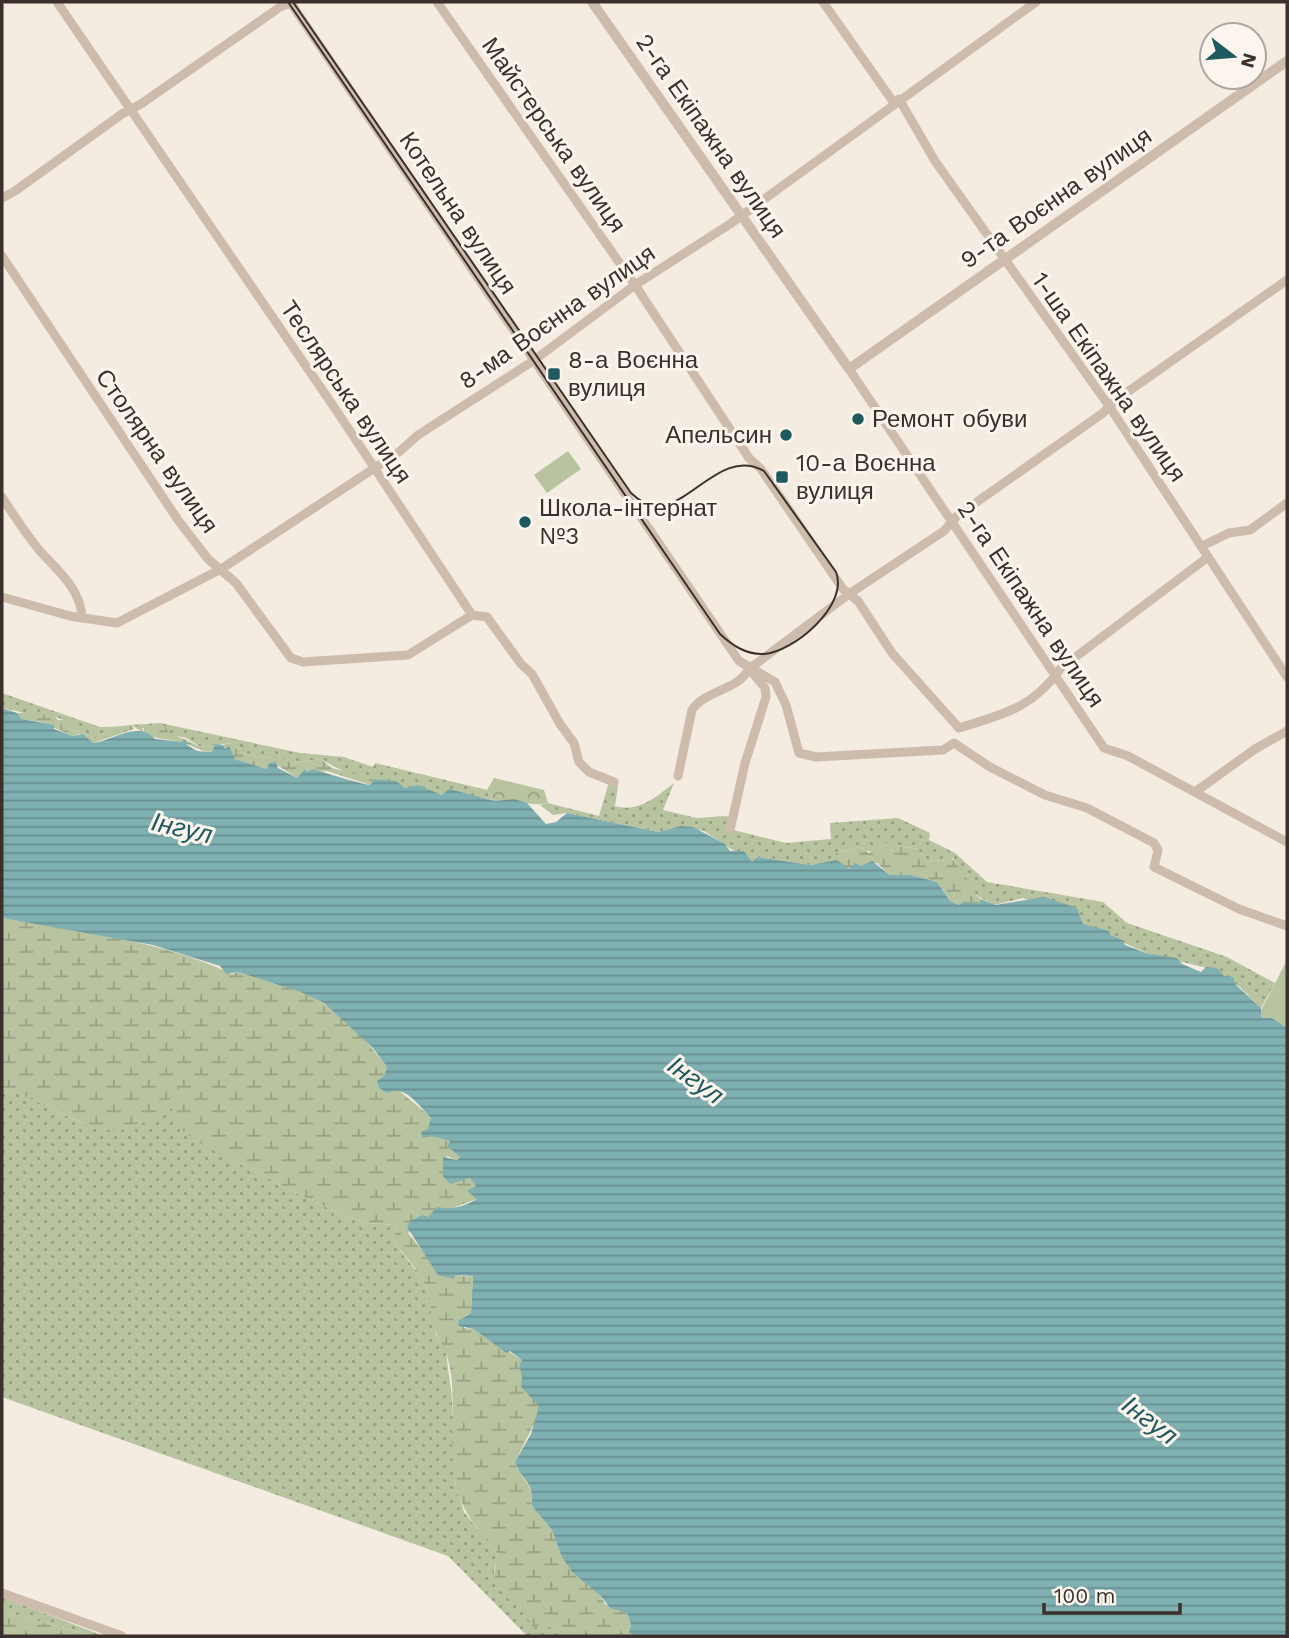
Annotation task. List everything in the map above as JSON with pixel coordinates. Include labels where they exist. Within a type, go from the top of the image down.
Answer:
[{"type":"street","name":"Теслярська вулиця","points":[[57,2],[337,410],[372,468],[418,531],[451,588],[472,615],[487,617],[521,664],[532,674],[574,743],[579,762],[589,772],[614,782]]},
{"type":"street","points":[[2,198],[291,2]]},
{"type":"street","name":"Котельна вулиця","points":[[291,2],[739,661],[775,682],[786,705],[799,753],[816,757],[943,750],[954,743]]},
{"type":"street","name":"Майстерська вулиця","points":[[438,2],[635,285],[749,458],[761,469],[843,589],[858,601],[892,653],[959,728]]},
{"type":"street","name":"2-га Екіпажна вулиця","points":[[592,2],[849,369],[950,524],[1104,748],[1128,756],[1287,842]]},
{"type":"street","name":"1-ша Екіпажна вулиця","points":[[823,2],[896,101],[935,161],[1109,406],[1287,677]]},
{"type":"street","name":"8-ма Воєнна вулиця","points":[[2,597],[82,618],[117,623],[221,569],[535,359],[635,285],[740,215],[1036,2]]},
{"type":"street","name":"9-та Воєнна вулиця","points":[[849,369],[1287,61]]},
{"type":"street","name":"Столярна вулиця","points":[[2,256],[178,520],[236,583],[291,658],[303,662],[408,655],[472,615]]},
{"type":"street","points":[[678,776],[692,710],[704,697],[743,679],[749,669],[849,594],[944,531],[1109,406],[1287,280]]},
{"type":"street","points":[[2,498],[41,553],[61,571],[82,605],[82,618]]},
{"type":"street","points":[[1202,546],[1229,533],[1250,530],[1287,503]]},
{"type":"street","points":[[1208,557],[1061,668],[1045,690],[1022,707],[959,728],[954,743],[990,767],[1045,795],[1087,808],[1154,843],[1158,850],[1154,867],[1239,909],[1287,926]]},
{"type":"street","points":[[730,830],[745,763],[766,697],[765,688],[749,669]]},
{"type":"street","points":[[1195,792],[1255,749],[1287,731]]},
{"type":"street","points":[[2,1593],[122,1636]]},
{"type":"green space","points":[[568,451],[581,469],[547,493],[534,475]]},
{"type":"green space","points":[[2,693],[100,727],[111,727],[97,739],[68,728],[63,720],[54,716],[40,716],[2,708]]},
{"type":"green space","points":[[35,712],[40,716],[52,712],[58,720],[70,720],[68,728],[97,739],[111,727],[131,725],[134,729],[93,743],[79,734],[73,736],[41,722],[22,719],[17,713]]},
{"type":"green space","points":[[160,723],[300,753],[344,757],[373,767],[375,763],[487,790],[495,801],[405,788],[389,781],[351,774],[321,759],[293,763],[275,756],[268,758],[246,754],[231,743],[201,747],[186,738],[142,728],[144,733],[131,725]]},
{"type":"green space","points":[[144,725],[165,726],[168,732],[201,747],[215,744],[212,752],[204,751],[179,741],[149,736],[144,733]]},
{"type":"green space","points":[[231,743],[246,754],[268,758],[275,756],[293,763],[321,759],[332,768],[375,779],[370,785],[327,771],[307,773],[306,769],[297,778],[277,765],[267,769],[235,759],[229,747],[225,749],[223,745]]},
{"type":"green space","points":[[494,778],[544,790],[548,803],[495,801],[487,790]]},
{"type":"green space","points":[[609,782],[618,785],[615,806],[623,808],[639,805],[674,783],[663,810],[697,818],[726,816],[735,819],[733,830],[786,843],[831,839],[830,823],[898,818],[930,833],[929,840],[955,853],[987,882],[1103,902],[1127,923],[1227,957],[1275,983],[1261,1008],[1240,987],[1211,969],[1149,954],[1082,924],[1080,916],[1023,898],[994,905],[974,894],[953,858],[928,862],[917,849],[897,846],[879,852],[860,847],[836,853],[828,863],[811,865],[757,857],[752,863],[704,831],[680,826],[658,832],[567,813],[553,815],[540,805],[548,803],[599,816]]},
{"type":"green space","points":[[886,842],[890,850],[897,846],[917,849],[928,862],[952,858],[974,888],[974,894],[981,899],[980,904],[959,905],[950,901],[937,882],[911,875],[890,875],[877,863],[849,869],[840,864],[828,863],[836,853],[860,847],[869,853]]},
{"type":"green space","points":[[2,918],[149,945],[205,962],[232,974],[238,972],[293,988],[326,1005],[369,1045],[387,1067],[384,1076],[431,1118],[430,1136],[450,1141],[447,1146],[460,1156],[457,1160],[446,1156],[457,1179],[470,1178],[477,1186],[477,1199],[428,1217],[408,1233],[435,1264],[452,1274],[473,1276],[471,1313],[465,1316],[464,1328],[474,1329],[522,1360],[519,1365],[523,1376],[521,1387],[539,1405],[539,1414],[515,1462],[517,1469],[528,1485],[532,1506],[552,1530],[561,1555],[600,1595],[605,1604],[627,1613],[631,1625],[629,1632],[633,1636],[561,1636],[545,1623],[533,1628],[512,1591],[504,1594],[497,1584],[495,1575],[498,1554],[468,1514],[456,1486],[452,1449],[451,1371],[430,1318],[431,1307],[426,1286],[393,1241],[397,1225],[366,1223],[343,1215],[200,1143],[182,1131],[174,1119],[171,1106],[180,1086],[150,1125],[142,1122],[121,1130],[108,1130],[78,1121],[2,1088]]},
{"type":"green space","points":[[1287,960],[1287,1028],[1272,1018],[1261,1018],[1260,1012]]},
{"type":"green space","points":[[181,1083],[182,1131],[238,1164],[256,1169],[279,1185],[343,1215],[366,1223],[397,1225],[393,1241],[422,1278],[430,1297],[436,1335],[445,1345],[452,1398],[455,1483],[464,1512],[498,1554],[494,1572],[512,1590],[533,1627],[545,1623],[561,1636],[527,1636],[448,1556],[2,1397],[2,1088],[80,1122],[117,1128],[137,1124],[158,1113]]},
{"type":"green space","points":[[2,1597],[104,1636],[93,1636],[2,1611]]},
{"type":"green space","points":[[2,1611],[93,1636],[2,1636]]},
{"type":"water","name":"Інгул","points":[[2,708],[17,713],[22,719],[54,725],[54,729],[73,736],[83,734],[93,743],[141,731],[155,739],[183,742],[186,739],[187,745],[197,751],[212,752],[215,744],[223,745],[225,749],[229,746],[235,759],[267,769],[269,763],[276,762],[278,768],[297,778],[305,769],[307,772],[314,769],[370,785],[375,779],[396,781],[405,788],[418,785],[442,795],[449,789],[495,801],[514,799],[527,803],[546,824],[556,822],[567,813],[658,832],[680,826],[693,827],[725,844],[730,851],[744,851],[752,862],[757,857],[811,865],[837,860],[849,869],[855,863],[861,866],[872,861],[890,875],[911,875],[937,882],[950,901],[959,905],[963,902],[979,904],[981,899],[995,905],[1044,897],[1077,908],[1083,924],[1109,931],[1110,935],[1122,940],[1125,945],[1149,954],[1177,958],[1182,964],[1201,972],[1206,967],[1217,968],[1224,976],[1233,977],[1235,984],[1261,1008],[1261,1018],[1272,1018],[1287,1028],[1287,1636],[633,1636],[629,1632],[631,1625],[627,1613],[610,1608],[600,1595],[572,1572],[561,1555],[552,1530],[532,1506],[531,1490],[515,1462],[531,1434],[539,1406],[521,1387],[519,1365],[522,1360],[510,1351],[506,1353],[474,1329],[459,1326],[458,1321],[471,1313],[473,1276],[455,1275],[454,1279],[438,1275],[407,1227],[410,1221],[422,1215],[428,1217],[437,1207],[457,1207],[477,1199],[467,1191],[476,1186],[470,1178],[450,1184],[443,1176],[443,1157],[457,1160],[460,1157],[447,1146],[450,1141],[430,1136],[423,1138],[421,1132],[428,1129],[431,1118],[416,1102],[400,1091],[387,1093],[379,1088],[377,1081],[384,1076],[387,1067],[373,1048],[324,1003],[301,992],[238,972],[226,974],[220,966],[153,945],[2,918]]},
{"type":"tram line","points":[[288,2],[720,634],[740,649],[757,654],[776,651],[803,636],[827,612],[834,599],[838,585],[836,572],[764,471],[745,466],[728,469],[711,477],[680,499],[664,505],[648,504],[631,493],[293,2]]},
{"type":"place","name":"8-а Воєнна вулиця","points":[[554,374]]},
{"type":"place","name":"Ремонт обуви","points":[[858,419]]},
{"type":"place","name":"Апельсин","points":[[786,435]]},
{"type":"place","name":"10-а Воєнна вулиця","points":[[782,477]]},
{"type":"place","name":"Школа-інтернат №3","points":[[525,522]]}]
